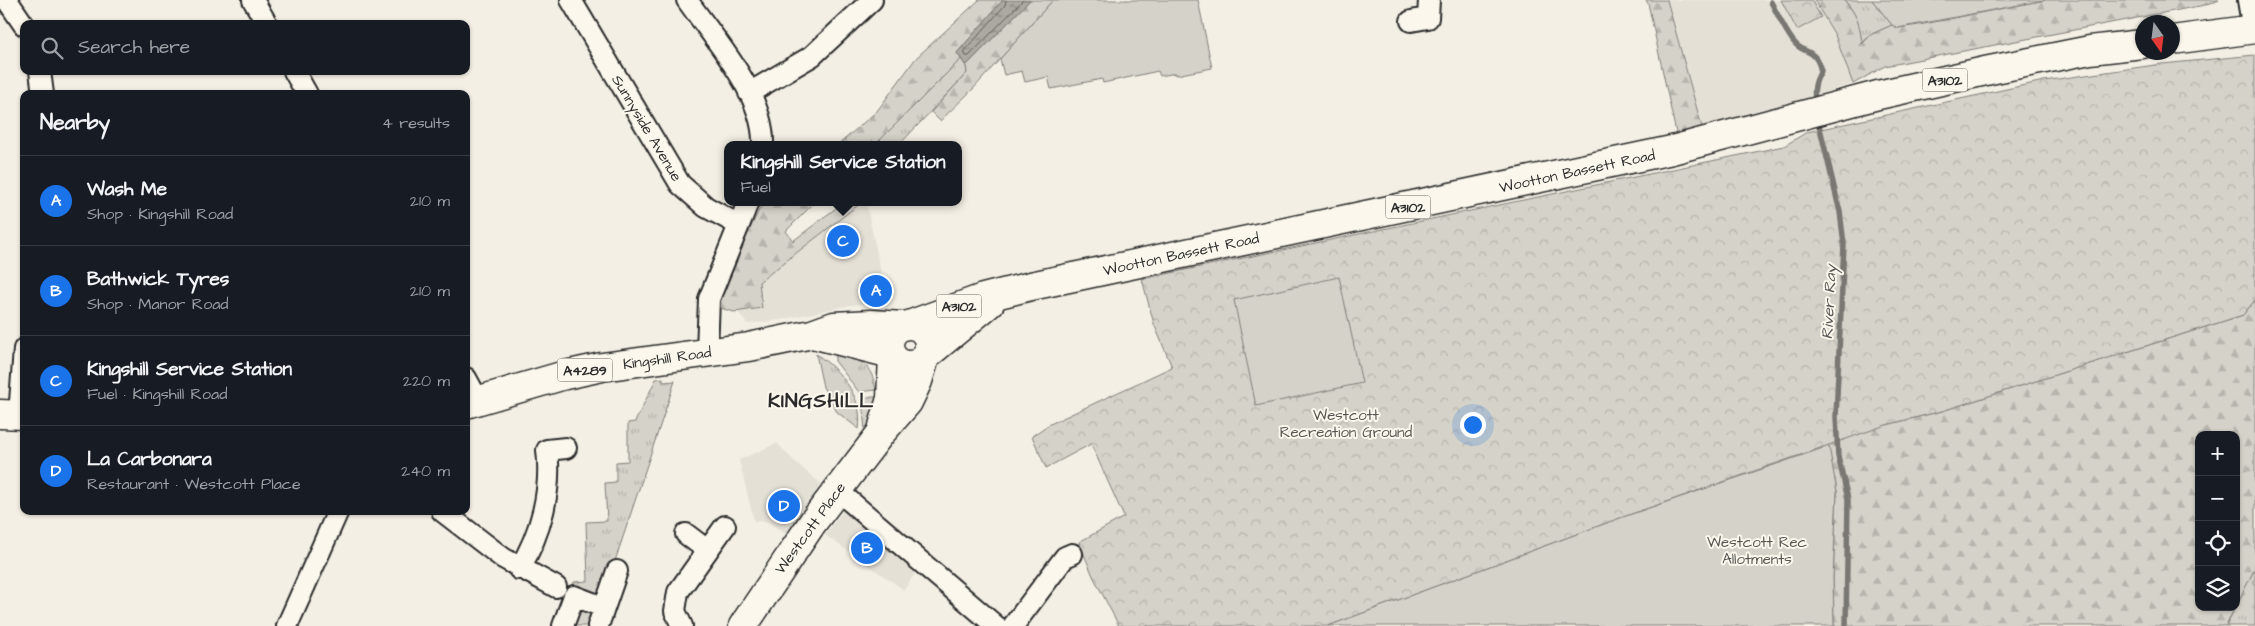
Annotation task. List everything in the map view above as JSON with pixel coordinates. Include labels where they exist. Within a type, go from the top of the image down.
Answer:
[{"type":"main road","points":[[2180,39],[2254,29]]},
{"type":"main road","name":"Wootton Bassett Road","points":[[906,325],[949,309],[1010,291],[1692,145],[1847,104],[2044,59],[2135,45]]},
{"type":"main road","name":"Wootton Bassett Road","points":[[926,356],[984,306],[1010,291]]},
{"type":"main road","name":"Kingshill Road","points":[[470,394],[584,371],[706,352],[729,351],[812,334],[846,324],[906,325]]},
{"type":"main road","points":[[906,325],[925,332],[930,344],[926,356],[916,365],[901,364],[892,356],[889,344],[891,335],[906,325]]},
{"type":"main road","name":"Kingshill Road","points":[[812,334],[892,356]]},
{"type":"main road","name":"Westcott Place","points":[[881,432],[891,398],[892,356]]},
{"type":"main road","name":"Westcott Place","points":[[743,626],[837,490],[881,432],[908,402],[918,381],[926,356]]},
{"type":"street","points":[[7,0],[21,20]]},
{"type":"street","points":[[253,0],[265,20]]},
{"type":"street","name":"Sunnyside Avenue","points":[[571,0],[675,177],[686,191],[700,203],[739,225]]},
{"type":"street","points":[[687,0],[728,57],[749,93],[761,125],[763,141]]},
{"type":"street","points":[[749,93],[812,56],[872,0]]},
{"type":"street","points":[[1411,21],[1428,18],[1429,0]]},
{"type":"street","points":[[2248,0],[2254,29]]},
{"type":"street","points":[[41,75],[42,90]]},
{"type":"street","points":[[296,75],[304,90]]},
{"type":"street","points":[[706,352],[709,299],[746,206]]},
{"type":"street","points":[[14,415],[20,375]]},
{"type":"street","points":[[519,569],[528,554],[534,538],[548,490],[550,471],[548,450],[566,448]]},
{"type":"street","points":[[837,490],[996,626]]},
{"type":"street","points":[[287,626],[336,515]]},
{"type":"street","points":[[447,515],[519,569],[556,587]]},
{"type":"street","points":[[682,626],[676,616],[676,598],[725,526]]},
{"type":"street","points":[[686,534],[707,550]]},
{"type":"street","points":[[1012,626],[1065,557],[1072,554]]},
{"type":"street","points":[[563,626],[574,596],[601,617],[616,571]]},
{"type":"shaded area","points":[[1667,0],[1814,0],[1835,35],[1853,84],[1703,131]]},
{"type":"shaded area","points":[[857,206],[867,206],[887,301],[851,305],[780,320],[747,324],[733,305],[763,299],[759,282]]},
{"type":"shaded area","points":[[777,443],[821,484],[787,535],[768,522],[754,521],[739,460]]},
{"type":"shaded area","points":[[844,509],[920,566],[904,590],[825,535]]},
{"type":"green space","points":[[979,0],[1003,0],[957,53],[961,59],[879,141],[843,141],[877,111],[916,58]]},
{"type":"green space","points":[[1030,0],[1053,0],[974,88],[940,121],[931,112],[967,73],[966,66]]},
{"type":"green space","points":[[1053,0],[1198,0],[1212,68],[1160,76],[1158,71],[1103,83],[1102,79],[1051,89],[1048,77],[1025,82],[1022,71],[1004,75],[1000,59]]},
{"type":"green space","points":[[1645,0],[1667,0],[1703,131],[1676,133],[1648,3]]},
{"type":"green space","points":[[1781,0],[1811,0],[1821,17],[1797,30]]},
{"type":"green space","points":[[1814,0],[1844,0],[1857,20],[1862,44],[1872,34],[1892,25],[1898,28],[1919,25],[2045,0],[2219,0],[2210,4],[2152,15],[2135,15],[2135,18],[1885,66],[1853,84],[1835,35]]},
{"type":"green space","points":[[1844,0],[1872,0],[1892,25],[1872,34],[1861,44],[1857,21],[1852,10]]},
{"type":"green space","points":[[1872,0],[2045,0],[1898,28],[1892,25]]},
{"type":"green space","name":"Westcott Recreation Ground","points":[[2255,55],[2255,300],[2243,315],[1942,411],[1886,425],[1623,517],[1328,626],[1119,626],[1093,576],[1079,542],[1124,517],[1091,444],[1046,468],[1032,436],[1048,425],[1172,367],[1154,324],[1142,279],[1784,146],[1807,132],[2044,81],[2162,64]]},
{"type":"green space","points":[[961,59],[966,66],[967,73],[903,141],[879,141]]},
{"type":"green space","points":[[763,206],[811,206],[786,231],[793,241],[839,206],[857,206],[759,282],[762,308],[734,312],[717,307],[735,252],[749,231]]},
{"type":"green space","points":[[1744,273],[1886,425],[1942,411],[2243,315],[2255,300],[2255,568],[2240,598],[2240,431],[2195,431],[2195,611],[2233,611],[2226,626],[1834,626],[1833,577],[1837,492],[1835,479]]},
{"type":"green space","points":[[1339,277],[1362,383],[1256,406],[1234,300]]},
{"type":"green space","points":[[816,354],[834,369],[849,386],[858,407],[859,429],[837,412],[823,387]]},
{"type":"green space","points":[[839,354],[865,365],[871,374],[876,390],[859,392],[835,361],[835,357]]},
{"type":"green space","points":[[663,378],[663,382],[675,381],[609,579],[602,591],[595,595],[573,589],[574,582],[588,581],[586,522],[607,521],[605,483],[616,482],[616,462],[628,461],[628,423],[635,422],[656,379]]},
{"type":"green space","points":[[868,397],[876,397],[877,406],[868,430],[865,430],[862,400]]},
{"type":"green space","name":"Westcott Rec Allotments","points":[[1829,446],[1837,492],[1833,577],[1834,626],[1328,626],[1623,517]]},
{"type":"green space","points":[[2255,568],[2255,626],[2226,626],[2234,611],[2240,611],[2240,598]]},
{"type":"green space","points":[[580,606],[594,614],[592,626],[568,626]]},
{"type":"water","points":[[1003,0],[1030,0],[966,66],[957,53]]},
{"type":"waterway","name":"River Ray","points":[[1771,2],[1793,41],[1797,46],[1812,54],[1819,63],[1821,71],[1815,87],[1816,106]]},
{"type":"waterway","name":"River Ray","points":[[1818,120],[1840,212],[1844,244],[1836,417],[1838,456],[1848,499],[1846,626]]},
{"type":"place","name":"Kingshill Service Station","points":[[843,241]]},
{"type":"place","name":"Wash Me","points":[[876,291]]},
{"type":"place","name":"La Carbonara","points":[[784,506]]},
{"type":"place","name":"Bathwick Tyres","points":[[867,548]]},
{"type":"district","name":"KINGSHILL","points":[[821,400]]}]
